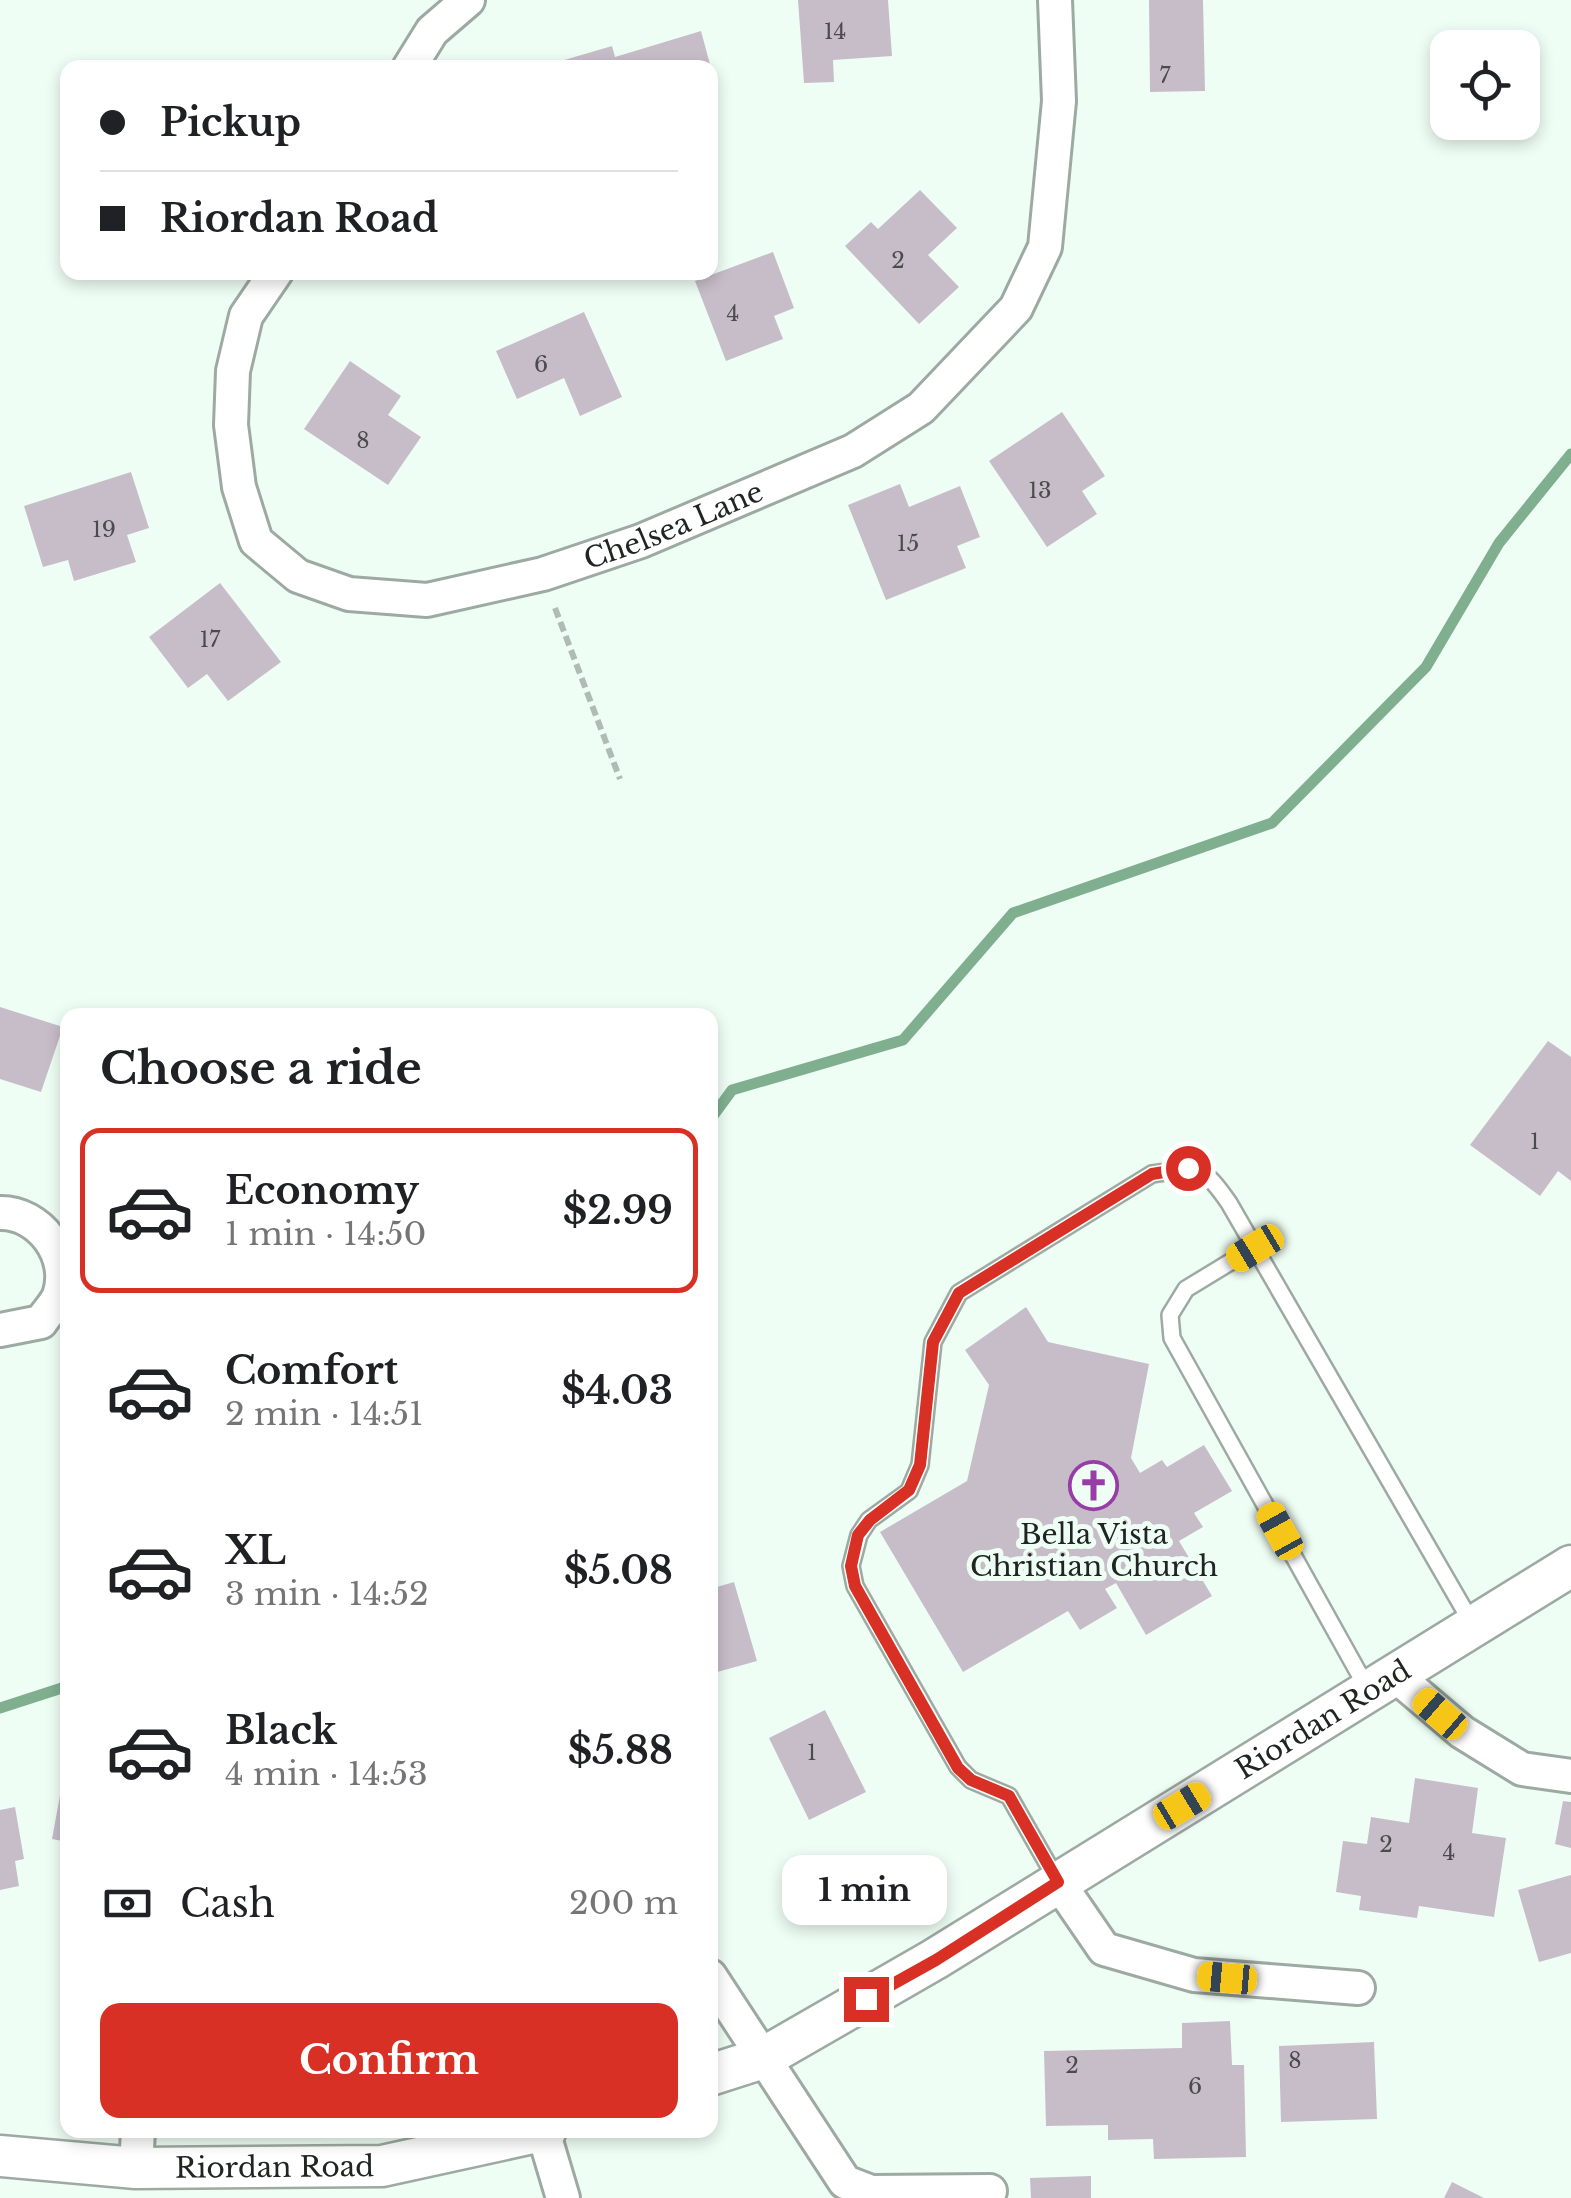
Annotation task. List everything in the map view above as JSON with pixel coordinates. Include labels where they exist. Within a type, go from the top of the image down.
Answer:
[{"type":"street","points":[[414,60],[432,31],[468,0]]},
{"type":"street","name":"Chelsea Lane","points":[[271,280],[246,316],[232,371],[231,425],[239,487],[256,541],[298,576],[350,594],[427,600],[543,574],[641,541],[853,451],[921,408],[1016,308],[1045,247],[1059,101],[1055,0]]},
{"type":"street","points":[[0,1213],[19,1212],[46,1230],[59,1262],[59,1294],[41,1322],[0,1330]]},
{"type":"street","name":"Riordan Road","points":[[718,2072],[763,2058],[936,1960],[1571,1566]]},
{"type":"street","points":[[1383,1684],[1522,1769],[1571,1776]]},
{"type":"street","points":[[1058,1882],[1104,1949],[1194,1975],[1358,1988]]},
{"type":"street","points":[[718,1988],[845,2182],[871,2192],[990,2191]]},
{"type":"street","name":"Riordan Road","points":[[0,2156],[136,2149],[382,2166],[512,2138]]},
{"type":"street","points":[[546,2138],[563,2198]]},
{"type":"lane","points":[[1058,1882],[1009,1796],[971,1780],[958,1768],[855,1586],[851,1566],[858,1535],[870,1520],[909,1490],[920,1465],[933,1342],[959,1293],[1152,1174],[1188,1168],[1210,1176],[1474,1626]]},
{"type":"lane","points":[[1255,1248],[1186,1290],[1170,1314],[1172,1338],[1383,1684]]},
{"type":"path","points":[[543,574],[620,779]]},
{"type":"building","points":[[798,0],[888,0],[892,56],[833,60],[834,82],[804,83]]},
{"type":"building","points":[[1149,0],[1203,0],[1205,91],[1150,92]]},
{"type":"building","points":[[701,31],[709,60],[564,60],[612,46],[615,57]]},
{"type":"building","points":[[920,190],[957,228],[928,255],[959,287],[919,324],[845,246],[871,222],[878,229]]},
{"type":"building","points":[[773,252],[794,308],[774,316],[783,339],[726,361],[695,281],[718,280],[718,272]]},
{"type":"building","points":[[584,312],[622,397],[580,416],[564,378],[517,399],[496,351]]},
{"type":"building","points":[[350,361],[401,396],[388,415],[421,437],[388,485],[304,429]]},
{"type":"building","points":[[1062,412],[1105,476],[1082,491],[1097,514],[1047,547],[989,461]]},
{"type":"building","points":[[131,472],[149,528],[127,535],[136,562],[74,581],[68,560],[43,567],[24,506]]},
{"type":"building","points":[[900,484],[909,507],[960,486],[980,537],[957,546],[966,568],[886,600],[848,505]]},
{"type":"building","points":[[220,583],[281,662],[228,701],[207,674],[188,688],[149,637]]},
{"type":"building","points":[[0,1007],[60,1026],[41,1092],[0,1079]]},
{"type":"building","points":[[1548,1041],[1571,1057],[1571,1181],[1558,1171],[1540,1196],[1470,1145]]},
{"type":"building","name":"Bella Vista Christian Church","points":[[1026,1307],[1048,1342],[1149,1364],[1131,1458],[1140,1473],[1162,1460],[1167,1467],[1204,1445],[1232,1491],[1194,1513],[1203,1527],[1179,1541],[1212,1596],[1146,1635],[1116,1583],[1105,1589],[1117,1608],[1080,1630],[1068,1611],[963,1672],[880,1532],[967,1481],[989,1385],[965,1350]]},
{"type":"building","points":[[734,1582],[757,1661],[718,1672],[718,1587]]},
{"type":"building","points":[[825,1710],[866,1792],[809,1820],[769,1738]]},
{"type":"building","points":[[1415,1778],[1478,1788],[1472,1833],[1506,1838],[1494,1917],[1419,1906],[1417,1918],[1359,1910],[1361,1896],[1336,1892],[1343,1841],[1367,1844],[1371,1817],[1409,1823]]},
{"type":"building","points":[[60,1796],[60,1840],[52,1839]]},
{"type":"building","points":[[1563,1801],[1571,1802],[1571,1848],[1555,1844]]},
{"type":"building","points":[[15,1807],[24,1859],[15,1861],[19,1886],[0,1890],[0,1810]]},
{"type":"building","points":[[1571,1875],[1571,1953],[1539,1962],[1518,1890]]},
{"type":"building","points":[[1230,2021],[1232,2065],[1244,2065],[1246,2157],[1154,2159],[1153,2139],[1108,2140],[1108,2125],[1046,2126],[1044,2051],[1182,2048],[1182,2023]]},
{"type":"building","points":[[1374,2042],[1377,2119],[1281,2122],[1279,2046]]},
{"type":"building","points":[[1091,2176],[1091,2198],[1031,2198],[1030,2178]]},
{"type":"building","points":[[1452,2182],[1484,2198],[1444,2198]]},
{"type":"waterway","points":[[718,1109],[732,1090],[903,1040],[1013,913],[1272,823],[1426,667],[1499,543],[1571,454]]},
{"type":"waterway","points":[[0,1708],[60,1689]]},
{"type":"place","name":"Bella Vista Christian Church","points":[[1094,1486]]},
{"type":"route","points":[[866,1999],[936,1960],[1058,1882],[1009,1796],[971,1780],[958,1768],[855,1586],[851,1566],[858,1535],[870,1520],[909,1490],[920,1465],[933,1342],[959,1293],[1152,1174],[1188,1168]]}]
